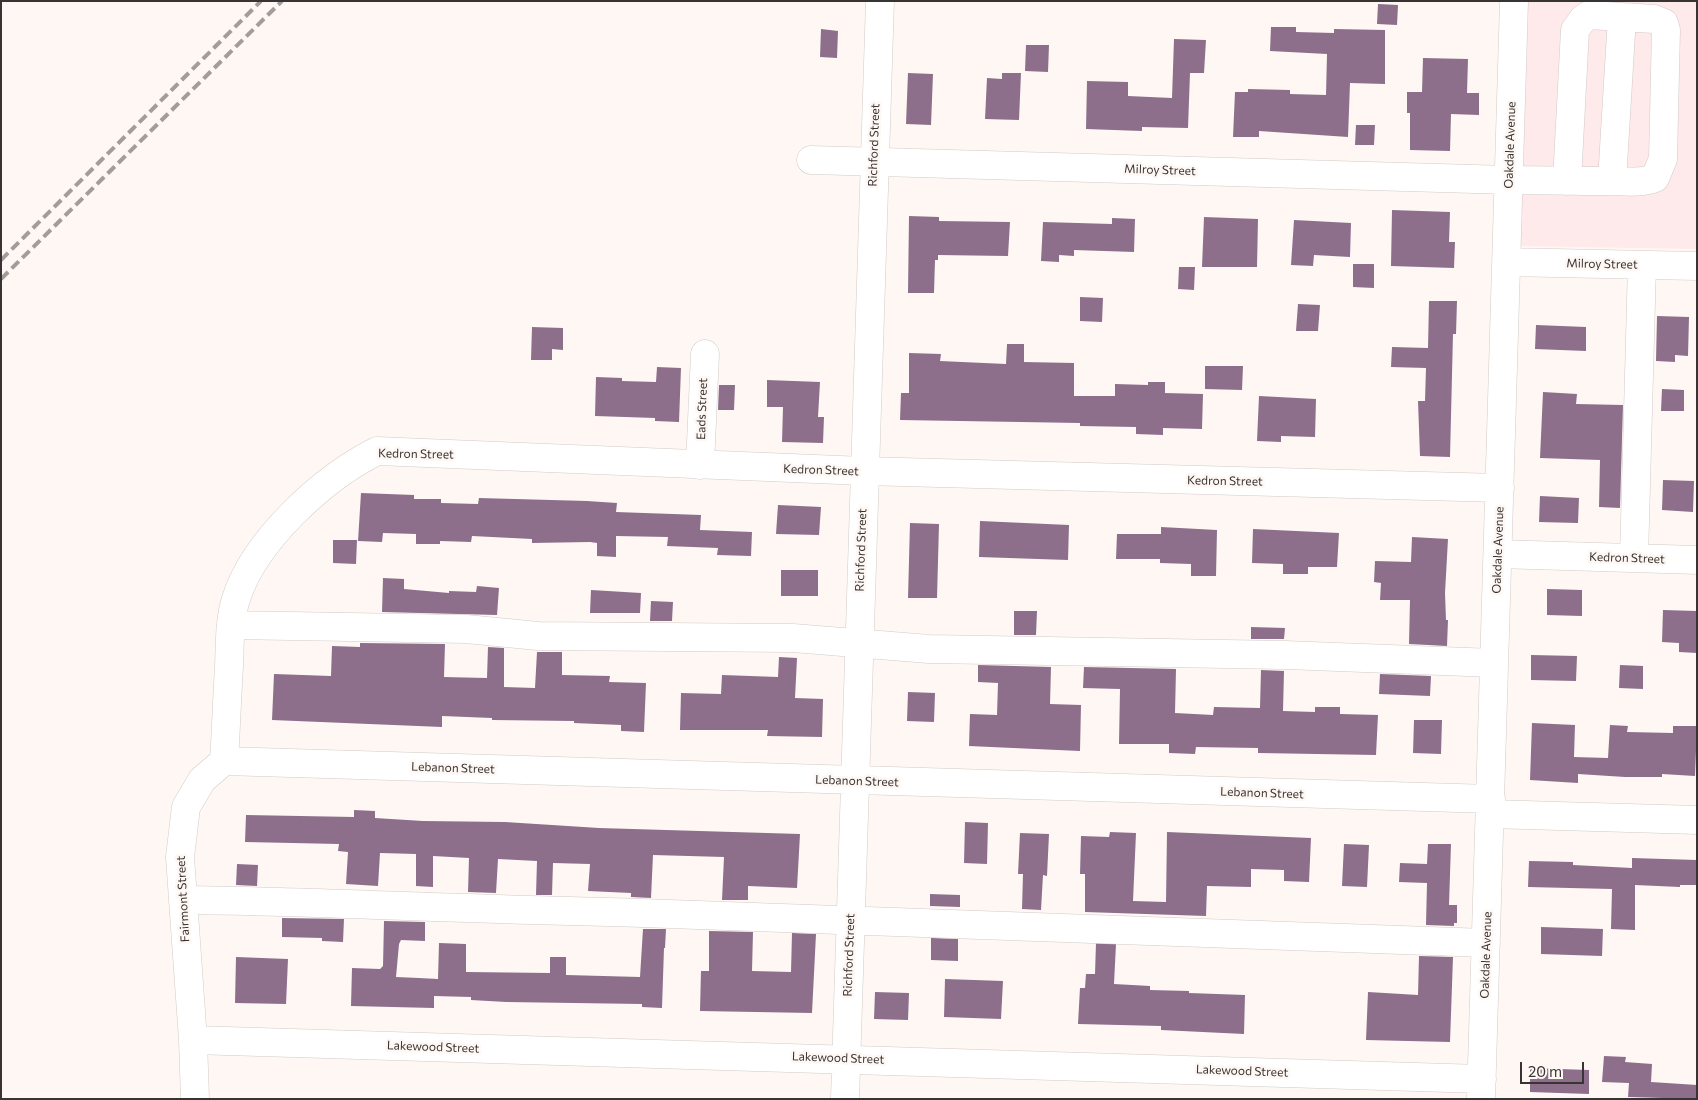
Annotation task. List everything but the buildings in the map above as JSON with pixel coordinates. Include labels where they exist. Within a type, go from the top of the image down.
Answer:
[{"type":"street","name":"Richford Street","points":[[845,1099],[880,1]]},
{"type":"street","name":"Oakdale Avenue","points":[[1482,1089],[1514,1]]},
{"type":"street","points":[[1567,181],[1575,30],[1583,19],[1589,15],[1622,17],[1612,181]]},
{"type":"street","name":"Milroy Street","points":[[811,160],[1509,180],[1646,182],[1655,178],[1663,159],[1666,30],[1664,23],[1654,18],[1622,17]]},
{"type":"street","name":"Milroy Street","points":[[1507,262],[1697,266]]},
{"type":"street","points":[[1634,558],[1642,265]]},
{"type":"street","name":"Eads Street","points":[[700,465],[705,354]]},
{"type":"street","name":"Kedron Street","points":[[230,625],[236,599],[254,558],[292,515],[336,476],[353,463],[377,451],[864,471],[1500,488]]},
{"type":"street","name":"Kedron Street","points":[[1498,554],[1697,560]]},
{"type":"street","points":[[224,761],[230,625],[466,628],[538,636],[793,638],[929,648],[1285,655],[1494,663]]},
{"type":"street","name":"Lebanon Street","points":[[224,761],[854,781],[1490,806],[1697,820]]},
{"type":"street","name":"Fairmont Street","points":[[195,1099],[193,1040],[180,857],[186,807],[202,780],[224,761]]},
{"type":"street","points":[[183,900],[294,901],[437,908],[850,920],[1486,943]]},
{"type":"street","name":"Lakewood Street","points":[[193,1040],[846,1058],[1482,1089]]},
{"type":"shaded area","points":[[1527,1],[1697,1],[1697,249],[1518,246]]},
{"type":"railway","points":[[1,260],[261,1]]},
{"type":"railway","points":[[1,279],[282,1]]}]
